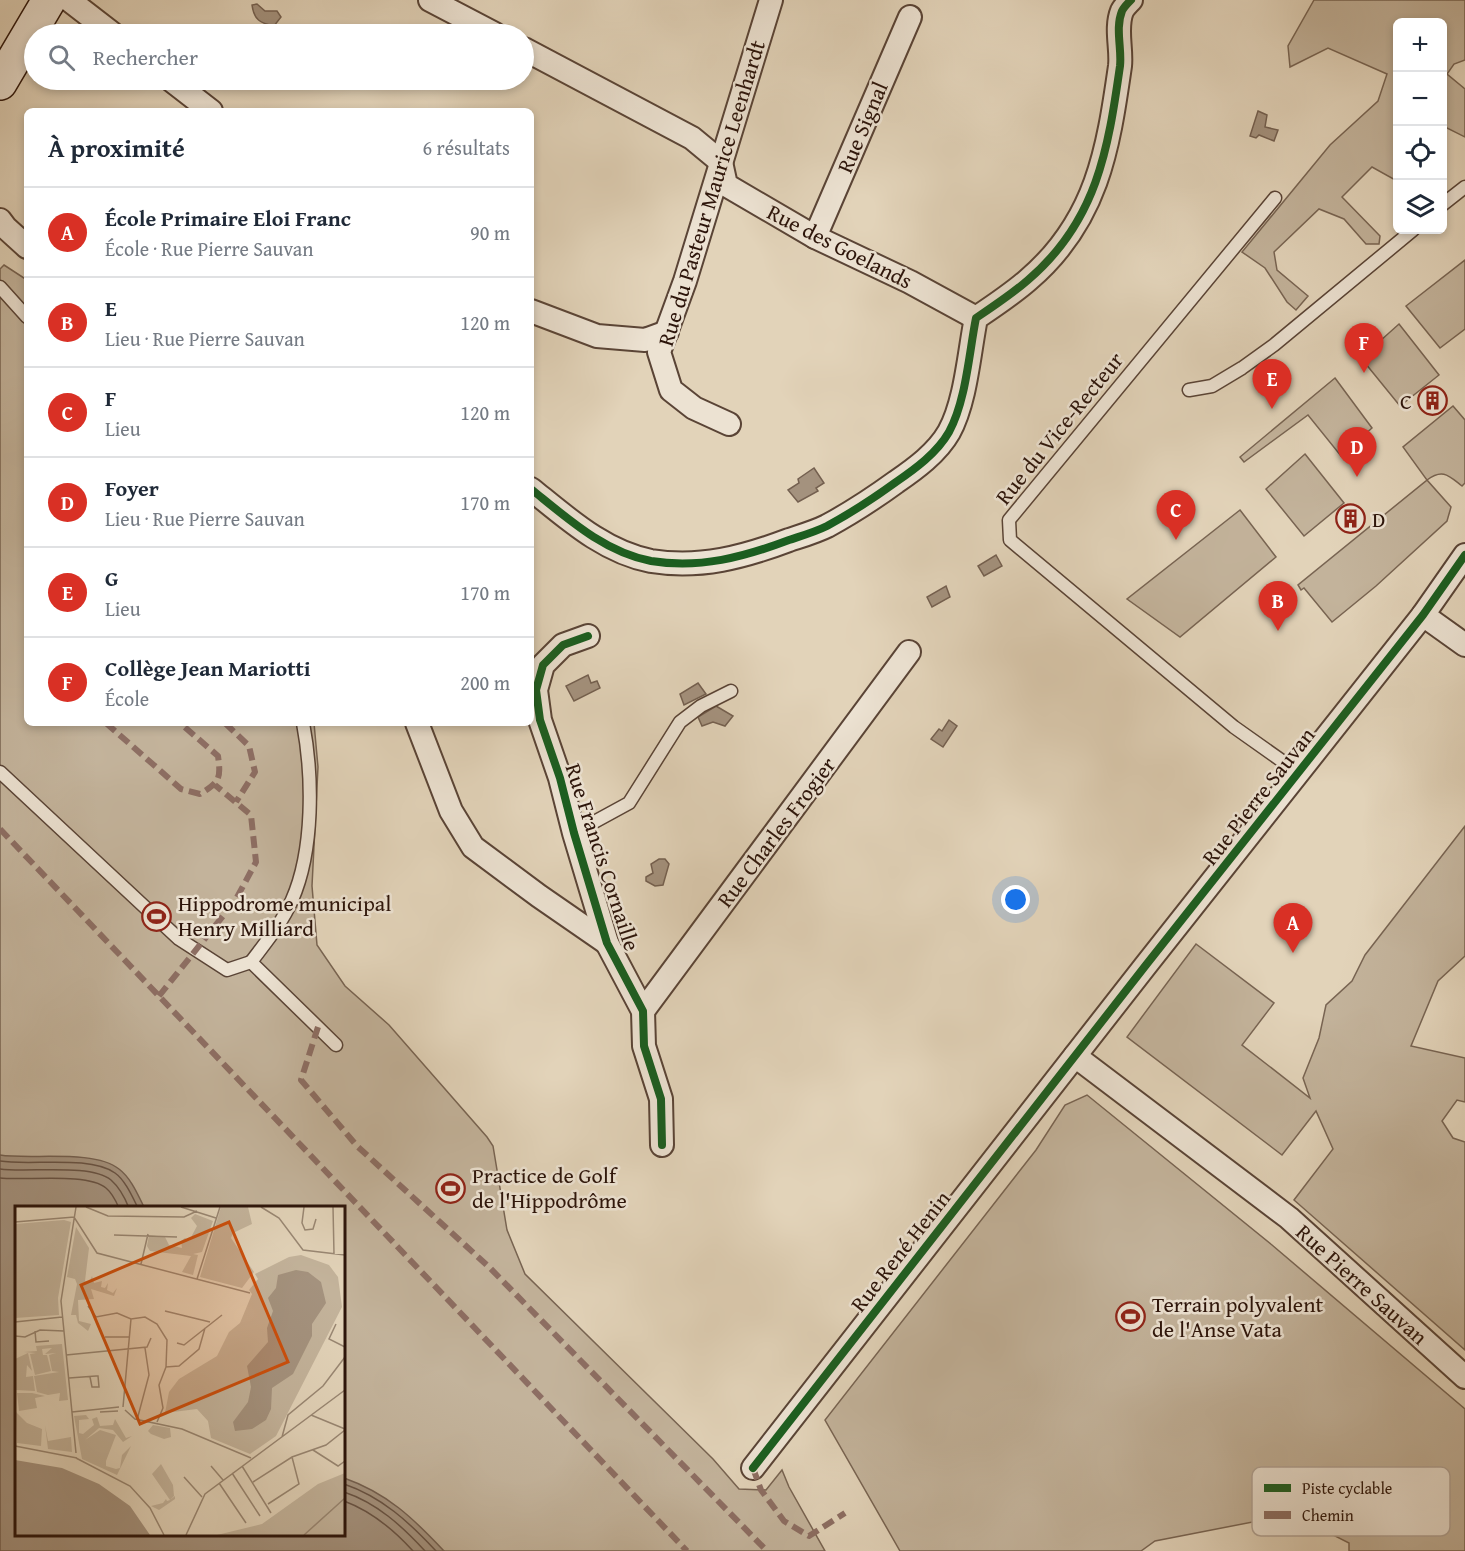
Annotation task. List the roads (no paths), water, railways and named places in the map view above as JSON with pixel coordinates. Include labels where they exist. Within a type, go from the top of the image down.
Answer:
[{"type":"street","points":[[35,24],[49,0]]},
{"type":"street","points":[[69,0],[100,24]]},
{"type":"street","points":[[430,0],[476,24]]},
{"type":"street","name":"Rue du Pasteur Maurice Leenhardt","points":[[729,424],[694,408],[671,390],[659,352],[685,281],[771,0]]},
{"type":"street","points":[[534,491],[580,528],[608,546],[650,561],[686,563],[730,560],[826,526],[872,499],[918,467],[949,433],[959,405],[976,318],[1029,279],[1057,251],[1081,218],[1096,185],[1110,132],[1120,61],[1119,36],[1122,11],[1131,0]]},
{"type":"street","name":"Rue Signal","points":[[815,237],[910,17]]},
{"type":"street","points":[[0,83],[24,42]]},
{"type":"street","points":[[534,54],[692,138],[721,162]]},
{"type":"street","points":[[184,90],[207,108]]},
{"type":"street","name":"Rue des Goelands","points":[[721,162],[726,185],[815,237],[910,282],[976,318]]},
{"type":"street","points":[[0,220],[24,244]]},
{"type":"street","points":[[534,312],[597,336],[645,340],[667,332]]},
{"type":"street","name":"Rue Pierre Sauvan","points":[[1465,555],[1423,615],[1075,1056],[1289,1218],[1465,1377]]},
{"type":"street","points":[[1423,615],[1465,645]]},
{"type":"street","name":"Rue Francis Cornaille","points":[[588,636],[563,645],[543,665],[536,690],[540,720],[560,778],[607,943],[643,1011],[644,1046],[661,1099],[662,1145]]},
{"type":"street","name":"Rue Charles Frogier","points":[[643,1011],[909,652]]},
{"type":"street","points":[[418,726],[451,811],[473,847],[607,943]]},
{"type":"street","name":"Rue René Henin","points":[[753,1468],[1075,1056]]},
{"type":"lane","points":[[1447,202],[1465,187]]},
{"type":"lane","name":"Rue du Vice-Recteur","points":[[1275,198],[1009,520],[1010,540],[1234,727],[1299,773]]},
{"type":"lane","points":[[1190,390],[1212,386],[1242,368],[1274,345],[1408,234]]},
{"type":"lane","points":[[0,287],[24,314]]},
{"type":"lane","points":[[574,833],[629,803],[680,722],[701,706],[731,691]]},
{"type":"lane","points":[[0,772],[179,939],[227,970],[251,962],[282,920],[299,880],[304,857],[309,804],[303,726]]},
{"type":"lane","points":[[251,962],[336,1045]]},
{"type":"water","points":[[257,4],[265,11],[277,11],[281,17],[276,24],[261,22],[256,17],[252,5]]},
{"type":"water","points":[[1258,111],[1267,115],[1265,127],[1278,130],[1274,141],[1259,135],[1256,138],[1250,136]]},
{"type":"water","points":[[814,468],[824,483],[816,488],[818,491],[798,502],[788,490],[799,483],[798,479]]},
{"type":"water","points":[[996,555],[1002,566],[984,576],[978,566]]},
{"type":"water","points":[[946,586],[950,597],[932,607],[927,597]]},
{"type":"water","points":[[588,675],[591,683],[597,681],[600,688],[574,701],[566,686]]},
{"type":"water","points":[[698,683],[706,694],[684,705],[680,694]]},
{"type":"water","points":[[716,706],[733,716],[725,726],[713,722],[702,726],[698,717]]},
{"type":"water","points":[[949,720],[957,726],[943,747],[931,739],[939,729],[942,731]]},
{"type":"water","points":[[659,859],[665,859],[669,864],[663,885],[655,886],[646,881],[646,877],[653,873],[651,864]]},
{"type":"water","points":[[0,1155],[78,1157],[108,1163],[127,1177],[144,1206],[15,1206],[15,1536],[345,1536],[345,1478],[386,1499],[444,1551],[0,1551]]},
{"type":"place","name":"Collège Jean Mariotti","points":[[1364,373]]},
{"type":"place","name":"C","points":[[1433,401]]},
{"type":"place","name":"G","points":[[1272,409]]},
{"type":"place","name":"Foyer","points":[[1357,477]]},
{"type":"place","name":"D","points":[[1351,519]]},
{"type":"place","name":"F","points":[[1176,540]]},
{"type":"place","name":"E","points":[[1278,631]]},
{"type":"place","name":"Hippodrome municipal Henry Milliard","points":[[157,916]]},
{"type":"place","name":"École Primaire Eloi Franc","points":[[1293,953]]},
{"type":"place","name":"Practice de Golf de l'Hippodrôme","points":[[451,1188]]},
{"type":"place","name":"Terrain polyvalent de l'Anse Vata","points":[[1131,1317]]}]
